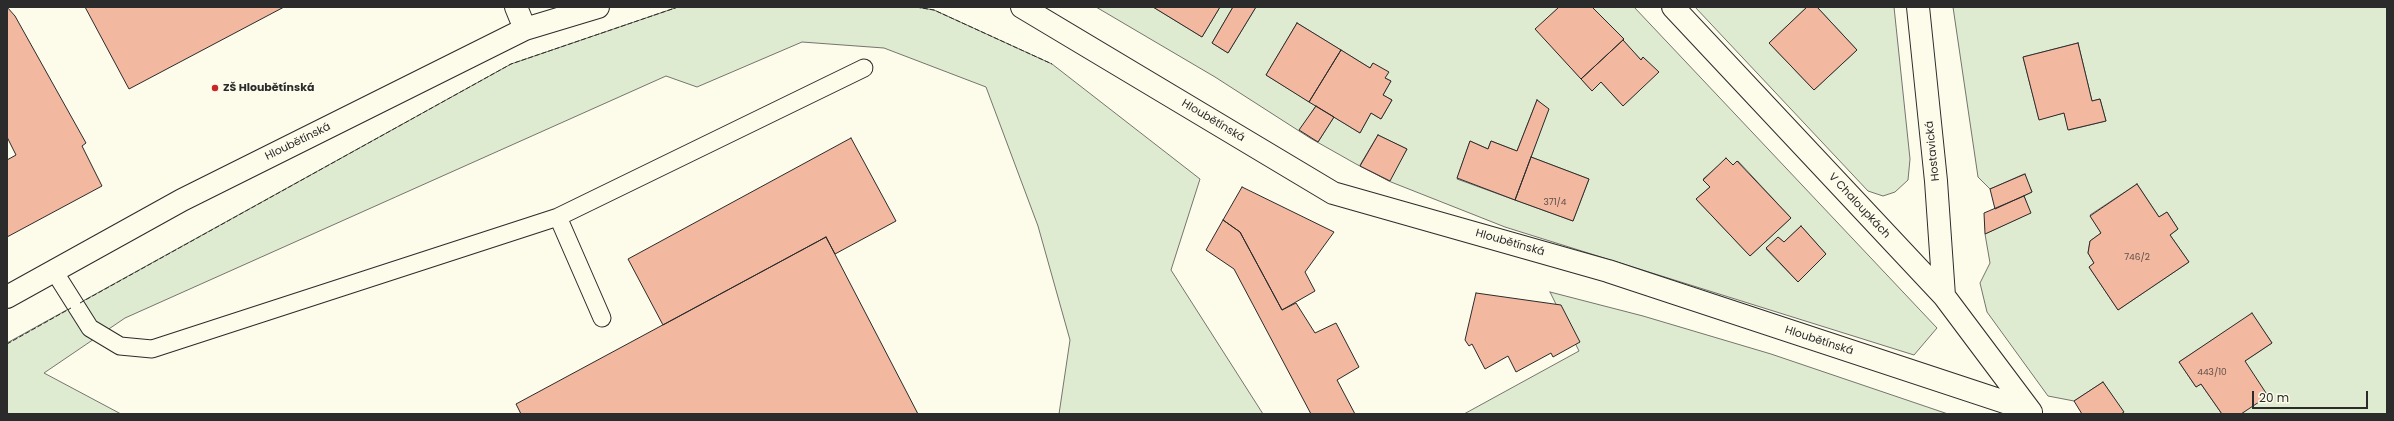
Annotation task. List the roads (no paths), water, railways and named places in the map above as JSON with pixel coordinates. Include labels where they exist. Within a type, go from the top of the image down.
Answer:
[{"type":"street","points":[[516,7],[526,30]]},
{"type":"street","name":"Hloubětínská","points":[[7,297],[182,200],[526,30],[598,7]]},
{"type":"street","name":"Hloubětínská","points":[[1022,7],[1333,193],[1608,271],[2031,412]]},
{"type":"street","name":"V Chaloupkách","points":[[1673,7],[1944,296],[2031,412]]},
{"type":"street","name":"Hostavická","points":[[1918,7],[1936,181],[1944,296]]},
{"type":"lane","points":[[54,271],[90,328],[120,346],[152,349],[558,217],[864,68]]},
{"type":"lane","points":[[558,217],[602,318]]},
{"type":"place","name":"ZŠ Hloubětínská","points":[[215,88]]}]
